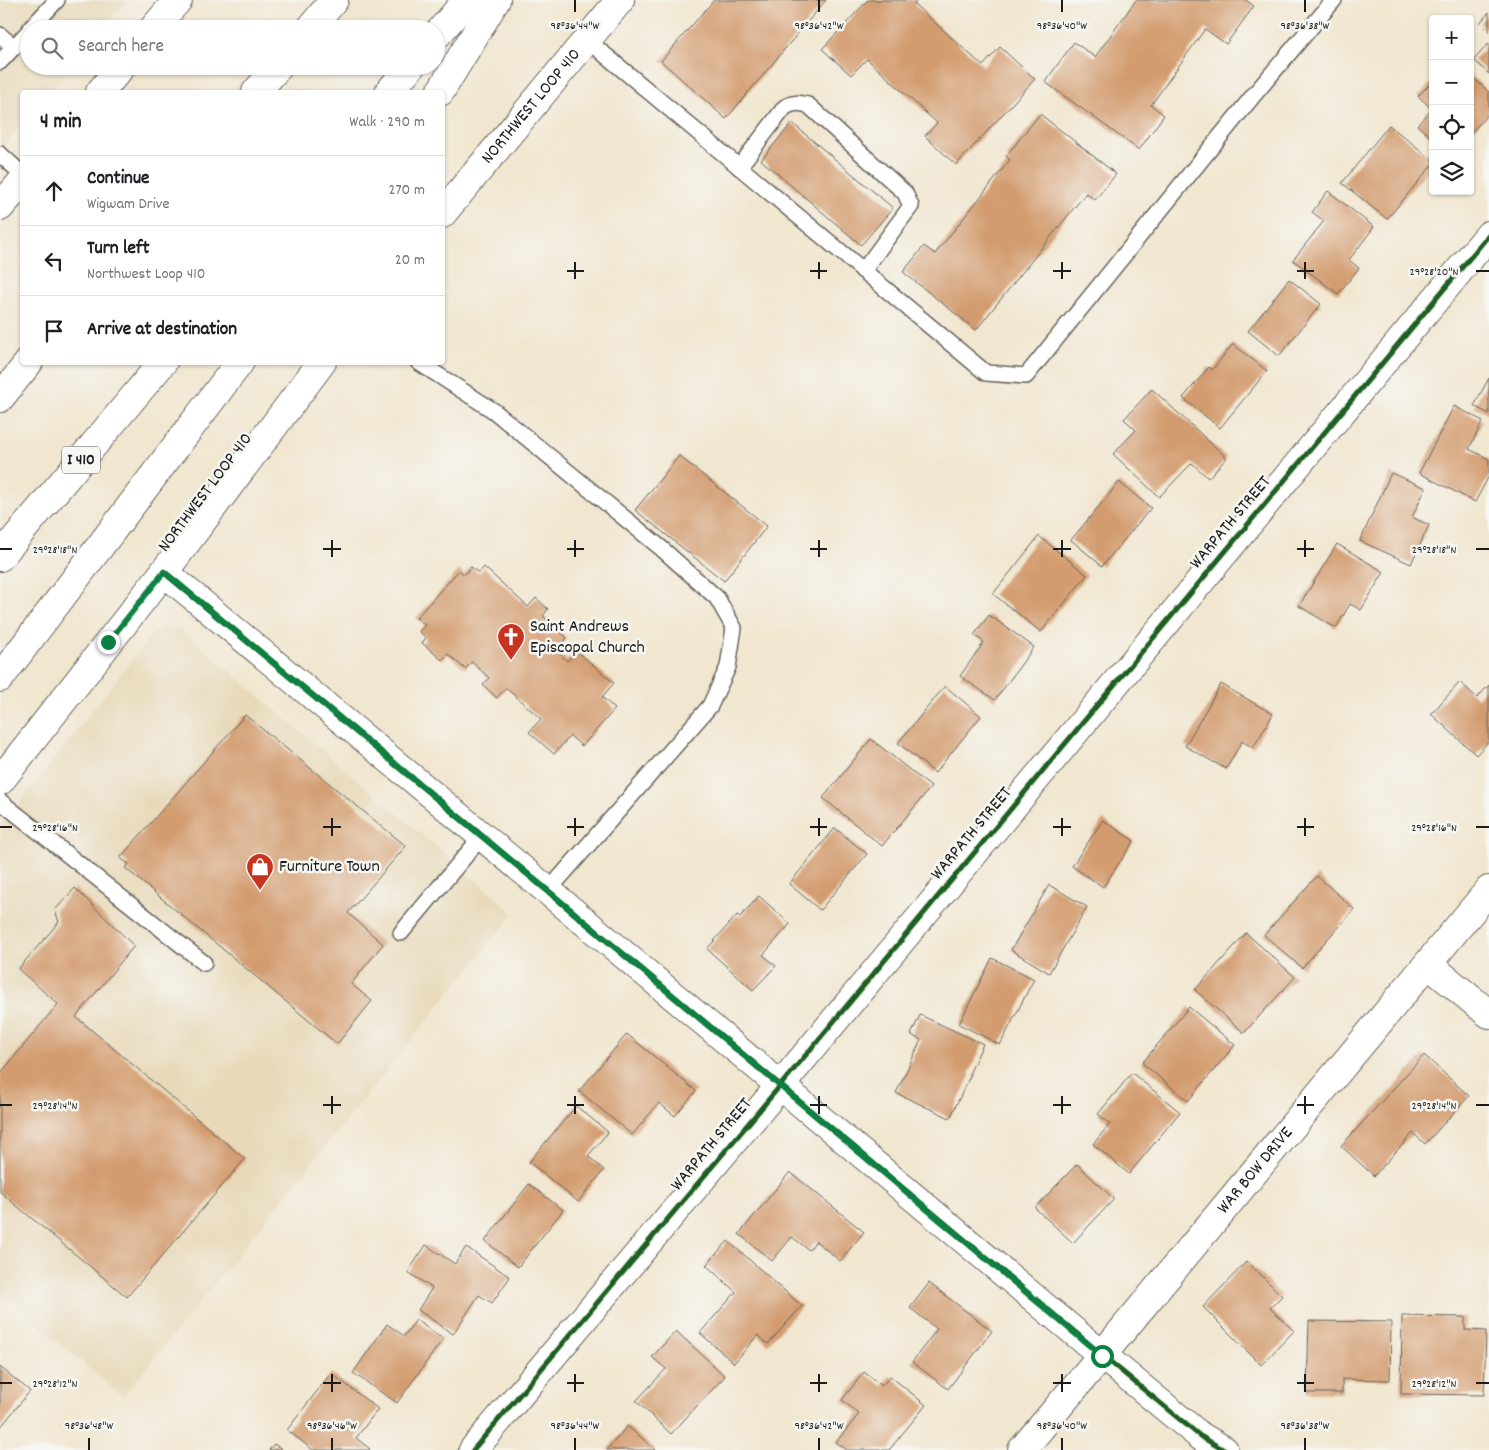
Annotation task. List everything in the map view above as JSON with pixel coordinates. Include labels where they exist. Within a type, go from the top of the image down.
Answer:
[{"type":"main road","points":[[161,20],[178,0]]},
{"type":"main road","points":[[317,20],[334,0]]},
{"type":"main road","points":[[445,26],[467,0]]},
{"type":"main road","points":[[441,90],[496,0]]},
{"type":"main road","name":"NORTHWEST LOOP 410","points":[[445,210],[620,0]]},
{"type":"main road","points":[[102,90],[114,75]]},
{"type":"main road","points":[[258,90],[270,75]]},
{"type":"main road","points":[[391,90],[403,75]]},
{"type":"main road","points":[[0,207],[20,184]]},
{"type":"main road","name":"WARPATH STREET","points":[[473,1450],[780,1086],[1489,234]]},
{"type":"main road","points":[[0,398],[28,365]]},
{"type":"main road","name":"I 410","points":[[0,557],[160,365]]},
{"type":"main road","points":[[0,678],[238,365]]},
{"type":"main road","name":"NORTHWEST LOOP 410","points":[[0,781],[164,572],[320,365]]},
{"type":"main road","points":[[164,572],[548,891],[1102,1356],[1200,1436],[1224,1450]]},
{"type":"main road","name":"WAR BOW DRIVE","points":[[1022,1450],[1489,890]]},
{"type":"main road","points":[[1428,964],[1489,1014]]},
{"type":"lane","points":[[39,20],[57,0]]},
{"type":"lane","points":[[586,39],[986,373],[1026,376],[1253,96],[1334,0]]},
{"type":"lane","points":[[0,35],[14,47]]},
{"type":"lane","points":[[0,62],[20,41]]},
{"type":"lane","points":[[739,167],[785,107],[798,102],[808,106],[905,193],[911,206],[863,271]]},
{"type":"lane","points":[[0,154],[20,172]]},
{"type":"lane","points":[[423,365],[494,411],[661,548],[717,598],[734,628],[728,667],[710,706],[548,891]]},
{"type":"lane","points":[[0,801],[204,962]]},
{"type":"lane","points":[[401,933],[482,836]]},
{"type":"shaded area","points":[[0,0],[128,0],[111,20],[20,20],[20,75],[64,75],[52,90],[20,90],[20,126],[0,151]]},
{"type":"shaded area","points":[[162,627],[179,628],[514,913],[123,1397],[0,1292],[0,828],[153,633]]},
{"type":"building","points":[[714,0],[826,0],[726,119],[661,61]]},
{"type":"building","points":[[868,0],[917,0],[914,4],[983,66],[1000,47],[1035,79],[956,165],[925,136],[937,123],[867,59],[851,75],[822,49]]},
{"type":"building","points":[[1136,0],[1246,0],[1254,6],[1226,44],[1205,29],[1151,105],[1164,115],[1139,150],[1045,82],[1074,42],[1095,57]]},
{"type":"building","points":[[1489,12],[1489,32],[1480,23]]},
{"type":"building","points":[[1489,43],[1489,74],[1474,60]]},
{"type":"building","points":[[1474,79],[1489,92],[1489,113],[1474,130]]},
{"type":"building","points":[[1429,85],[1429,106],[1418,96]]},
{"type":"building","points":[[1429,112],[1429,136],[1417,125]]},
{"type":"building","points":[[1040,114],[1116,174],[1095,200],[1086,193],[976,330],[903,272],[924,246],[935,254],[1010,160],[1006,156]]},
{"type":"building","points":[[792,123],[893,208],[861,245],[761,160]]},
{"type":"building","points":[[1389,125],[1429,157],[1429,169],[1387,219],[1342,183]]},
{"type":"building","points":[[1328,191],[1374,227],[1349,260],[1359,268],[1338,294],[1293,260],[1324,221],[1312,212]]},
{"type":"building","points":[[1289,279],[1321,304],[1279,356],[1248,331]]},
{"type":"building","points":[[1233,344],[1267,371],[1220,428],[1183,398],[1209,367],[1212,370]]},
{"type":"building","points":[[1489,378],[1489,414],[1474,406]]},
{"type":"building","points":[[1152,389],[1227,458],[1208,478],[1192,463],[1159,497],[1113,454],[1136,430],[1124,419]]},
{"type":"building","points":[[1454,406],[1483,421],[1469,449],[1489,459],[1489,476],[1475,502],[1419,473]]},
{"type":"building","points":[[679,456],[767,526],[724,581],[635,510]]},
{"type":"building","points":[[1391,473],[1426,488],[1412,517],[1429,525],[1411,564],[1360,541]]},
{"type":"building","points":[[1119,482],[1151,508],[1102,566],[1071,540]]},
{"type":"building","points":[[1039,536],[1087,575],[1041,632],[993,594]]},
{"type":"building","points":[[1337,544],[1384,572],[1361,610],[1350,604],[1336,628],[1299,606]]},
{"type":"building","name":"Saint Andrews Episcopal Church","points":[[471,567],[479,573],[484,567],[528,607],[536,598],[548,609],[543,616],[567,638],[557,651],[567,661],[577,651],[614,683],[602,697],[615,709],[582,746],[570,736],[554,754],[529,732],[541,719],[506,688],[497,698],[483,685],[489,678],[472,662],[465,669],[448,654],[442,660],[422,643],[426,638],[419,631],[425,625],[416,618],[459,570],[464,575]]},
{"type":"building","points":[[989,615],[1034,647],[995,700],[960,676],[984,642],[974,635]]},
{"type":"building","points":[[1460,682],[1477,698],[1489,685],[1489,741],[1476,755],[1431,714]]},
{"type":"building","points":[[1221,684],[1273,714],[1253,748],[1242,741],[1226,769],[1185,746]]},
{"type":"building","points":[[945,686],[981,716],[935,773],[898,743]]},
{"type":"building","name":"Furniture Town","points":[[245,715],[406,846],[348,913],[383,944],[351,984],[372,1001],[337,1044],[125,868],[129,864],[120,858]]},
{"type":"building","points":[[871,739],[931,787],[882,846],[823,798]]},
{"type":"building","points":[[1103,820],[1134,841],[1103,887],[1072,866]]},
{"type":"building","points":[[835,828],[867,854],[820,910],[789,884]]},
{"type":"building","points":[[1317,876],[1354,909],[1302,968],[1264,935]]},
{"type":"building","points":[[1049,885],[1087,907],[1049,973],[1011,950]]},
{"type":"building","points":[[75,888],[134,946],[76,1017],[245,1159],[127,1297],[0,1192],[0,1074],[58,1004],[18,969],[59,922],[55,910]]},
{"type":"building","points":[[759,896],[790,924],[763,955],[776,966],[753,990],[707,949],[737,915],[740,917]]},
{"type":"building","points":[[1246,933],[1295,977],[1244,1033],[1195,990]]},
{"type":"building","points":[[992,958],[1034,979],[1000,1045],[959,1024]]},
{"type":"building","points":[[1189,1007],[1235,1045],[1188,1101],[1142,1063]]},
{"type":"building","points":[[920,1015],[983,1044],[950,1118],[896,1093],[921,1040],[911,1035]]},
{"type":"building","points":[[627,1034],[696,1091],[675,1116],[659,1103],[632,1135],[579,1091]]},
{"type":"building","points":[[1424,1055],[1469,1096],[1425,1144],[1413,1133],[1374,1176],[1341,1146]]},
{"type":"building","points":[[1132,1073],[1180,1112],[1129,1174],[1093,1144],[1110,1124],[1098,1114]]},
{"type":"building","points":[[576,1106],[608,1132],[588,1156],[604,1170],[578,1202],[529,1162]]},
{"type":"building","points":[[1077,1164],[1114,1199],[1073,1243],[1035,1208]]},
{"type":"building","points":[[790,1172],[864,1232],[840,1261],[816,1241],[809,1250],[792,1237],[772,1261],[739,1234]]},
{"type":"building","points":[[529,1184],[563,1210],[518,1267],[485,1241]]},
{"type":"building","points":[[728,1241],[802,1306],[768,1344],[758,1335],[734,1363],[700,1333],[736,1292],[706,1265]]},
{"type":"building","points":[[426,1245],[455,1264],[466,1247],[510,1277],[492,1303],[479,1295],[453,1334],[418,1310],[432,1288],[408,1272]]},
{"type":"building","points":[[1247,1261],[1282,1296],[1270,1308],[1294,1331],[1261,1365],[1203,1307]]},
{"type":"building","points":[[929,1283],[992,1331],[948,1389],[912,1362],[937,1329],[910,1308]]},
{"type":"building","points":[[1402,1316],[1465,1317],[1465,1330],[1486,1331],[1484,1395],[1401,1394]]},
{"type":"building","points":[[416,1320],[443,1339],[397,1403],[353,1373],[387,1324],[404,1336]]},
{"type":"building","points":[[1309,1321],[1391,1322],[1390,1380],[1342,1379],[1342,1393],[1307,1393]]},
{"type":"building","points":[[676,1331],[725,1376],[671,1434],[636,1401],[666,1369],[652,1357]]},
{"type":"building","points":[[0,1367],[30,1391],[0,1428]]},
{"type":"building","points":[[864,1372],[882,1386],[890,1376],[926,1405],[889,1450],[847,1450],[836,1442],[859,1414],[842,1400]]},
{"type":"building","points":[[331,1373],[378,1409],[356,1438],[369,1450],[313,1450],[287,1430]]},
{"type":"building","points":[[627,1426],[656,1450],[607,1450]]},
{"type":"building","points":[[274,1444],[283,1450],[269,1450]]},
{"type":"cycle path","points":[[473,1450],[780,1086],[1489,235]]},
{"type":"cycle path","points":[[164,572],[1102,1355],[1200,1436],[1224,1450]]},
{"type":"place","name":"Saint Andrews Episcopal Church","points":[[511,661]]},
{"type":"place","name":"Furniture Town","points":[[260,891]]},
{"type":"route","points":[[108,642],[164,572],[548,891],[1102,1356]]}]
